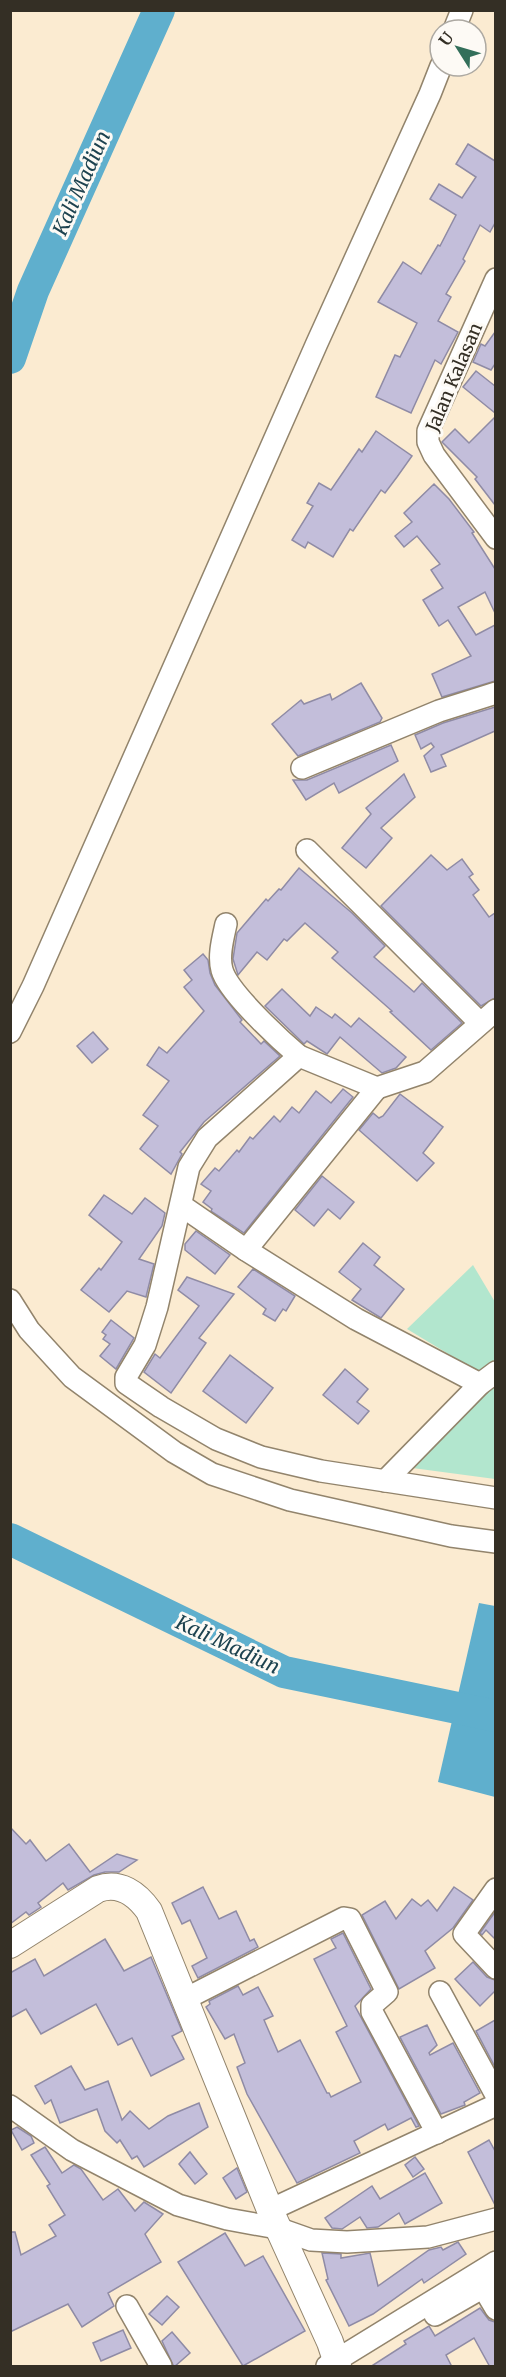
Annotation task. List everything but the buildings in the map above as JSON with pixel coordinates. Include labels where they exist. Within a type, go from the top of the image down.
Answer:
[{"type":"street","points":[[10,1032],[82,877],[436,78]]},
{"type":"street","name":"Jalan Kalasan","points":[[495,279],[428,432],[428,442],[434,455],[495,538]]},
{"type":"street","points":[[302,768],[439,711],[495,693]]},
{"type":"street","points":[[246,1250],[377,1088],[425,1072],[487,1016],[307,850]]},
{"type":"street","points":[[226,924],[220,960],[224,975],[273,1034],[299,1056],[377,1088]]},
{"type":"street","points":[[299,1056],[207,1138],[189,1167],[162,1288],[145,1345],[126,1377],[126,1383],[216,1440],[261,1457],[321,1472],[495,1498]]},
{"type":"street","points":[[182,1206],[246,1250],[356,1319],[488,1378],[385,1481]]},
{"type":"street","points":[[10,1300],[29,1330],[72,1377],[174,1452],[212,1474],[290,1500],[451,1536],[495,1542]]},
{"type":"street","points":[[10,1945],[98,1889],[107,1886],[116,1886],[135,1895],[149,1911],[274,2219],[330,2342],[337,2365],[485,2281],[495,2262]]},
{"type":"street","points":[[495,1889],[464,1934],[495,1968]]},
{"type":"street","points":[[184,1999],[344,1918],[350,1919],[387,1992],[372,2005],[372,2012],[437,2133]]},
{"type":"street","points":[[440,1992],[495,2095]]},
{"type":"street","points":[[10,2106],[72,2150],[178,2205],[227,2219],[274,2219],[495,2105]]},
{"type":"street","points":[[274,2219],[311,2240],[347,2242],[428,2237],[495,2219]]},
{"type":"street","points":[[485,2281],[495,2309]]},
{"type":"street","points":[[127,2306],[161,2367]]},
{"type":"green space","points":[[473,1265],[495,1302],[495,1361],[480,1373],[407,1329]]},
{"type":"green space","points":[[495,1380],[495,1479],[405,1467]]},
{"type":"water","points":[[479,1603],[495,1606],[495,1797],[438,1782]]},
{"type":"waterway","name":"Kali Madiun","points":[[10,358],[33,291],[159,10]]},
{"type":"waterway","name":"Kali Madiun","points":[[10,1539],[284,1672],[496,1716]]}]
